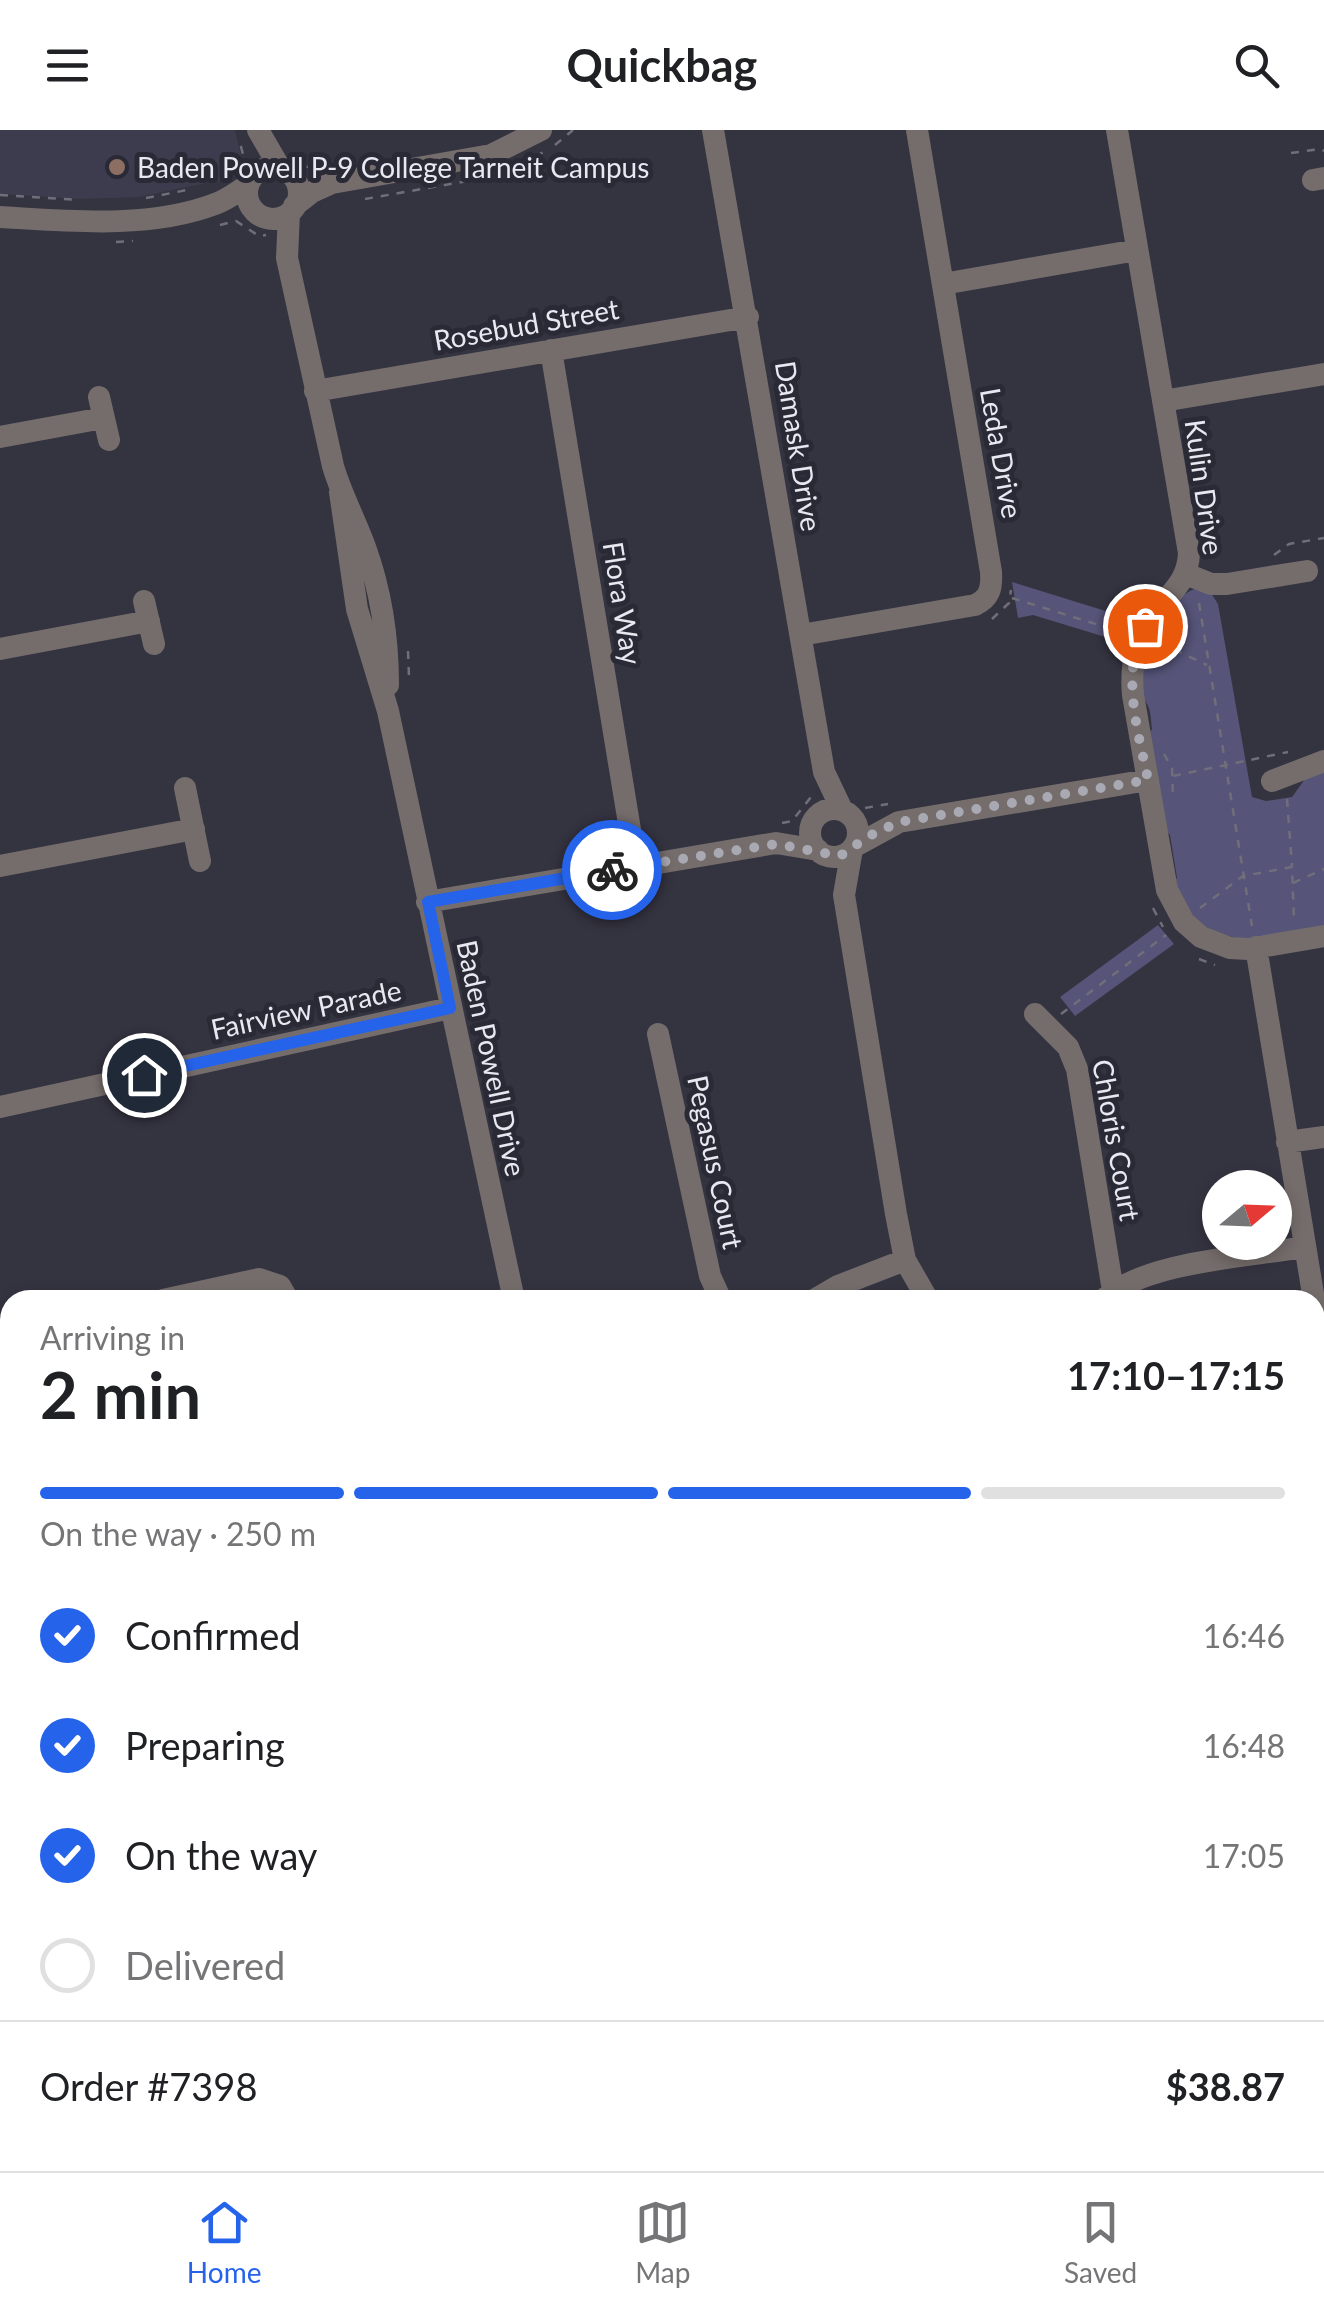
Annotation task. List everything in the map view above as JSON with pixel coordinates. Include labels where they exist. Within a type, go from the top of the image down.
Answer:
[{"type":"street","points":[[0,217],[121,222],[211,195],[258,158],[329,173],[492,155],[541,130]]},
{"type":"street","name":"Damask Drive","points":[[714,130],[824,772],[816,811]]},
{"type":"street","name":"Leda Drive","points":[[800,635],[964,607],[989,594],[991,572],[917,130]]},
{"type":"street","name":"Kulin Drive","points":[[1117,130],[1188,546],[1190,576],[1130,637],[1134,657],[1132,680],[1166,890],[1179,926]]},
{"type":"street","name":"Baden Powell Drive","points":[[287,258],[249,202],[258,158],[298,192],[287,258],[340,492],[357,609],[388,710],[512,1290]]},
{"type":"street","points":[[211,195],[277,218],[292,210],[329,173]]},
{"type":"street","points":[[943,284],[1137,250]]},
{"type":"street","name":"Rosebud Street","points":[[315,390],[748,317]]},
{"type":"street","name":"Flora Way","points":[[551,350],[636,866]]},
{"type":"street","points":[[1163,401],[1324,374]]},
{"type":"street","points":[[0,437],[104,418]]},
{"type":"street","name":"Baden Powell Drive","points":[[340,492],[363,541],[381,604],[388,710]]},
{"type":"street","points":[[1190,576],[1212,584],[1226,584],[1307,570]]},
{"type":"street","points":[[357,609],[381,604]]},
{"type":"street","points":[[0,650],[149,622]]},
{"type":"street","points":[[1272,781],[1324,761]]},
{"type":"street","name":"Damask Drive","points":[[824,772],[853,812]]},
{"type":"street","points":[[428,902],[636,866],[775,834],[816,811],[900,812],[1148,780]]},
{"type":"street","points":[[185,788],[200,861]]},
{"type":"street","points":[[816,811],[810,837],[844,895],[905,1260],[922,1290]]},
{"type":"street","points":[[844,895],[858,831],[853,812]]},
{"type":"street","points":[[775,834],[821,853],[840,856],[900,812]]},
{"type":"street","points":[[0,866],[194,829]]},
{"type":"street","points":[[1179,926],[1230,948],[1256,948],[1324,936]]},
{"type":"street","points":[[1256,948],[1312,1290]]},
{"type":"street","name":"Fairview Parade","points":[[0,1107],[450,1008]]},
{"type":"street","name":"Chloris Court","points":[[1041,1019],[1068,1046],[1077,1070],[1107,1290]]},
{"type":"street","name":"Pegasus Court","points":[[658,1034],[716,1290]]},
{"type":"street","points":[[1287,1142],[1324,1137]]},
{"type":"street","points":[[1121,1290],[1178,1268],[1304,1248]]},
{"type":"street","points":[[831,1290],[905,1260]]},
{"type":"street","points":[[209,1290],[259,1279],[282,1290]]},
{"type":"path","points":[[258,158],[284,151],[307,167],[329,173]]},
{"type":"path","points":[[1291,153],[1324,151]]},
{"type":"path","points":[[0,195],[78,200]]},
{"type":"path","points":[[136,200],[211,195]]},
{"type":"path","points":[[1265,562],[1289,544],[1324,538]]},
{"type":"path","points":[[1190,576],[1256,948]]},
{"type":"path","points":[[1011,597],[1123,629],[1130,637],[1209,666]]},
{"type":"path","points":[[1174,776],[1286,753]]},
{"type":"path","points":[[1272,781],[1288,800],[1294,925]]},
{"type":"path","points":[[775,834],[792,821],[808,798],[816,811]]},
{"type":"path","points":[[853,812],[900,812]]},
{"type":"path","points":[[1041,1019],[1179,926],[1244,876],[1292,867]]},
{"type":"path","points":[[1293,883],[1324,870]]},
{"type":"shaded area","name":"Baden Powell P-9 College Tarneit Campus","points":[[0,130],[235,130],[241,156],[226,179],[139,197],[79,199],[0,194]]},
{"type":"shaded area","points":[[1012,582],[1125,617],[1115,640],[1033,615],[1018,618]]},
{"type":"shaded area","points":[[1198,588],[1209,590],[1218,604],[1252,797],[1266,801],[1292,797],[1305,779],[1324,768],[1324,929],[1250,942],[1201,928],[1172,884],[1177,878],[1170,835],[1163,828],[1148,736],[1152,729],[1150,714],[1139,677],[1158,624],[1177,601]]},
{"type":"shaded area","points":[[1158,925],[1174,944],[1075,1016],[1060,997]]},
{"type":"way so far","points":[[612,870],[776,844],[840,856],[899,822],[1148,780],[1132,680],[1137,644],[1145,626]]},
{"type":"place","name":"Baden Powell P-9 College Tarneit Campus","points":[[117,167]]},
{"type":"route","points":[[144,1075],[450,1008],[428,902],[612,870]]}]
